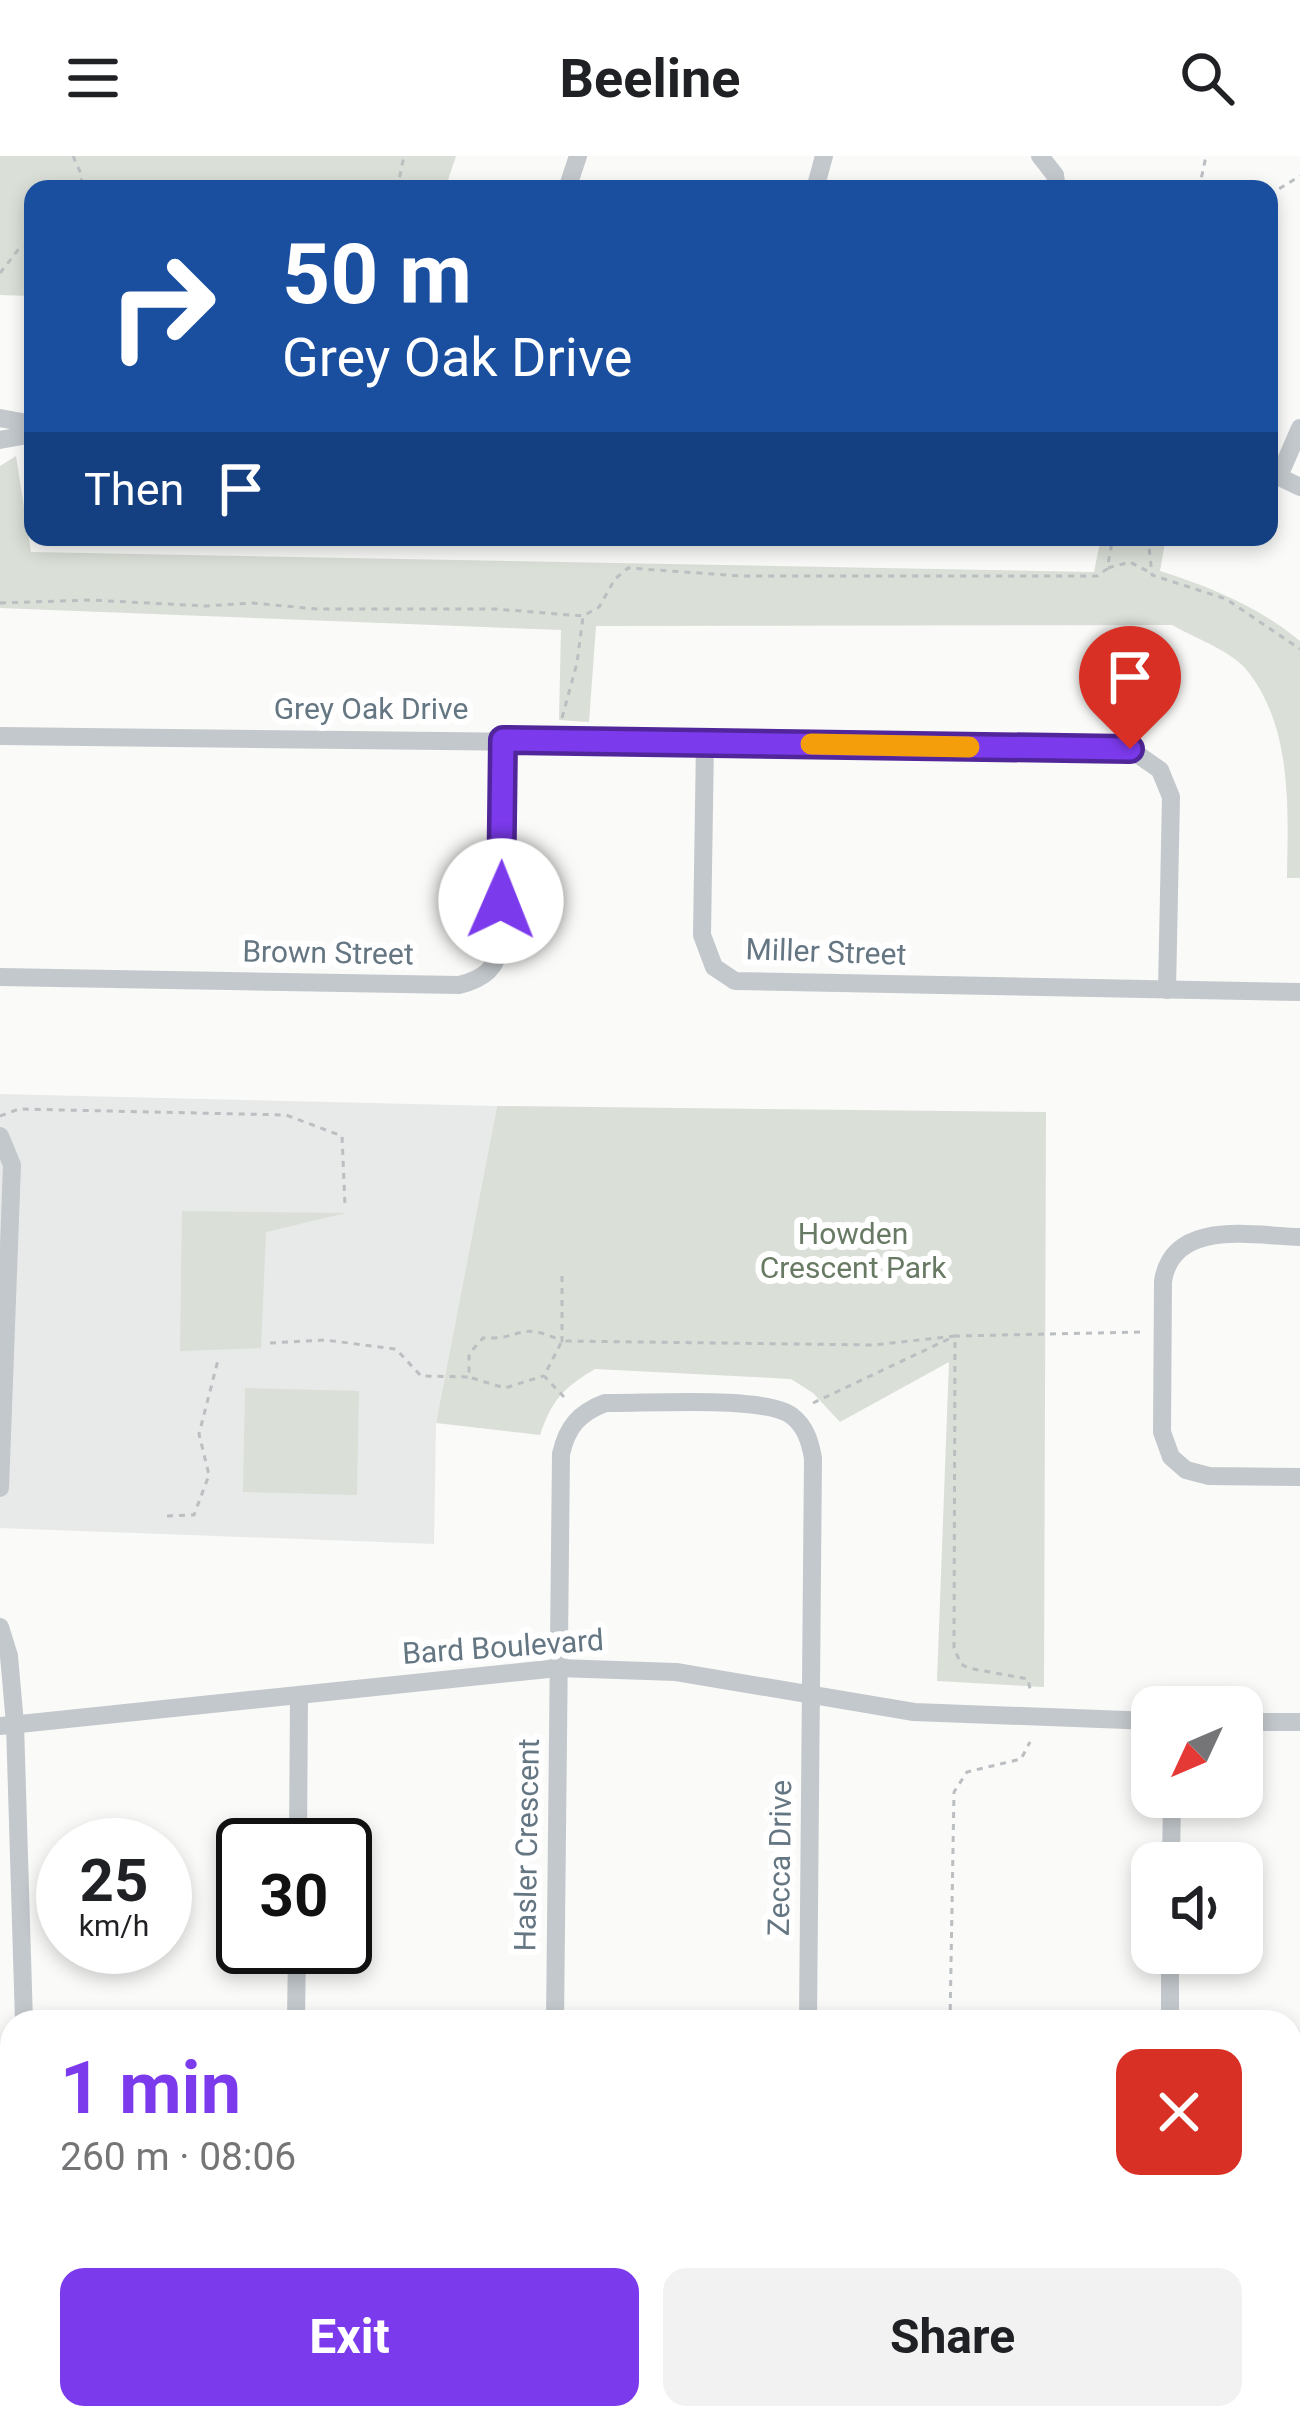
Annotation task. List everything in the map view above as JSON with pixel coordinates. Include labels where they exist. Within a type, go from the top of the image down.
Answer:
[{"type":"street","points":[[1278,467],[1300,428]]},
{"type":"street","name":"Grey Oak Drive","points":[[0,736],[1130,749],[1166,777],[1171,796],[1167,990]]},
{"type":"street","name":"Brown Street","points":[[0,977],[459,985],[484,977],[500,955],[503,740]]},
{"type":"street","name":"Miller Street","points":[[705,742],[702,935],[714,968],[735,981],[1300,992]]},
{"type":"street","points":[[0,1136],[12,1165],[0,1488]]},
{"type":"street","points":[[1300,1237],[1207,1236],[1185,1243],[1165,1270],[1162,1332],[1162,1432],[1164,1446],[1177,1464],[1209,1476],[1300,1477]]},
{"type":"street","name":"Hasler Crescent","points":[[555,2010],[561,1454],[571,1425],[583,1413],[605,1403],[764,1405],[792,1416],[802,1427],[813,1458],[812,1695]]},
{"type":"street","points":[[0,1627],[9,1656],[8,1725],[24,2010]]},
{"type":"street","name":"Bard Boulevard","points":[[8,1725],[558,1668],[676,1672],[914,1712],[1131,1719]]},
{"type":"street","points":[[298,1818],[299,1695]]},
{"type":"street","name":"Zecca Drive","points":[[808,2010],[812,1695]]},
{"type":"street","points":[[1263,1722],[1300,1722]]},
{"type":"street","points":[[296,2010],[297,1974]]},
{"type":"street","points":[[1169,2010],[1170,1974]]},
{"type":"street","points":[[0,1976],[24,1976]]},
{"type":"path","points":[[0,273],[24,247]]},
{"type":"path","points":[[1106,569],[1111,546]]},
{"type":"path","points":[[1149,546],[1152,574]]},
{"type":"path","points":[[0,603],[252,603],[583,616],[599,607],[615,579],[628,568],[741,576],[1097,576],[1130,562],[1226,599],[1300,650]]},
{"type":"path","points":[[562,718],[577,664],[583,616]]},
{"type":"path","points":[[0,1116],[20,1109],[286,1115],[342,1136],[344,1206]]},
{"type":"path","points":[[271,1343],[325,1340],[396,1349],[421,1376],[470,1377],[483,1385],[505,1388],[544,1376],[562,1341],[562,1273]]},
{"type":"path","points":[[470,1377],[469,1354],[483,1338],[503,1339],[520,1329],[538,1330],[562,1341],[874,1345],[955,1336],[1162,1332]]},
{"type":"path","points":[[813,1403],[955,1336]]},
{"type":"path","points":[[955,1336],[954,1648],[968,1668],[1028,1679],[1031,1694]]},
{"type":"path","points":[[166,1516],[194,1514],[205,1493],[209,1474],[199,1434],[218,1360]]},
{"type":"path","points":[[544,1376],[564,1397]]},
{"type":"path","points":[[950,2010],[954,1792],[967,1772],[1021,1759],[1030,1742]]},
{"type":"shaded area","points":[[0,1094],[497,1106],[436,1423],[434,1544],[0,1528]]},
{"type":"green space","points":[[0,156],[456,156],[448,180],[24,180],[24,296],[0,295]]},
{"type":"green space","points":[[16,456],[24,546],[30,546],[31,552],[1094,572],[1099,546],[1164,546],[1160,571],[1234,599],[1300,641],[1300,878],[1287,878],[1284,768],[1280,741],[1261,691],[1238,661],[1172,625],[596,626],[589,722],[559,720],[561,630],[0,608],[0,466]]},
{"type":"green space","name":"Howden Crescent Park","points":[[497,1106],[1046,1112],[1044,1687],[937,1681],[949,1362],[840,1422],[813,1393],[791,1379],[595,1369],[560,1396],[540,1435],[436,1423]]},
{"type":"green space","points":[[182,1211],[346,1213],[266,1232],[261,1348],[180,1351]]},
{"type":"green space","points":[[245,1388],[359,1391],[357,1495],[243,1492]]},
{"type":"slow traffic","points":[[811,744],[969,747]]},
{"type":"route","points":[[501,901],[503,740],[1130,749]]}]
